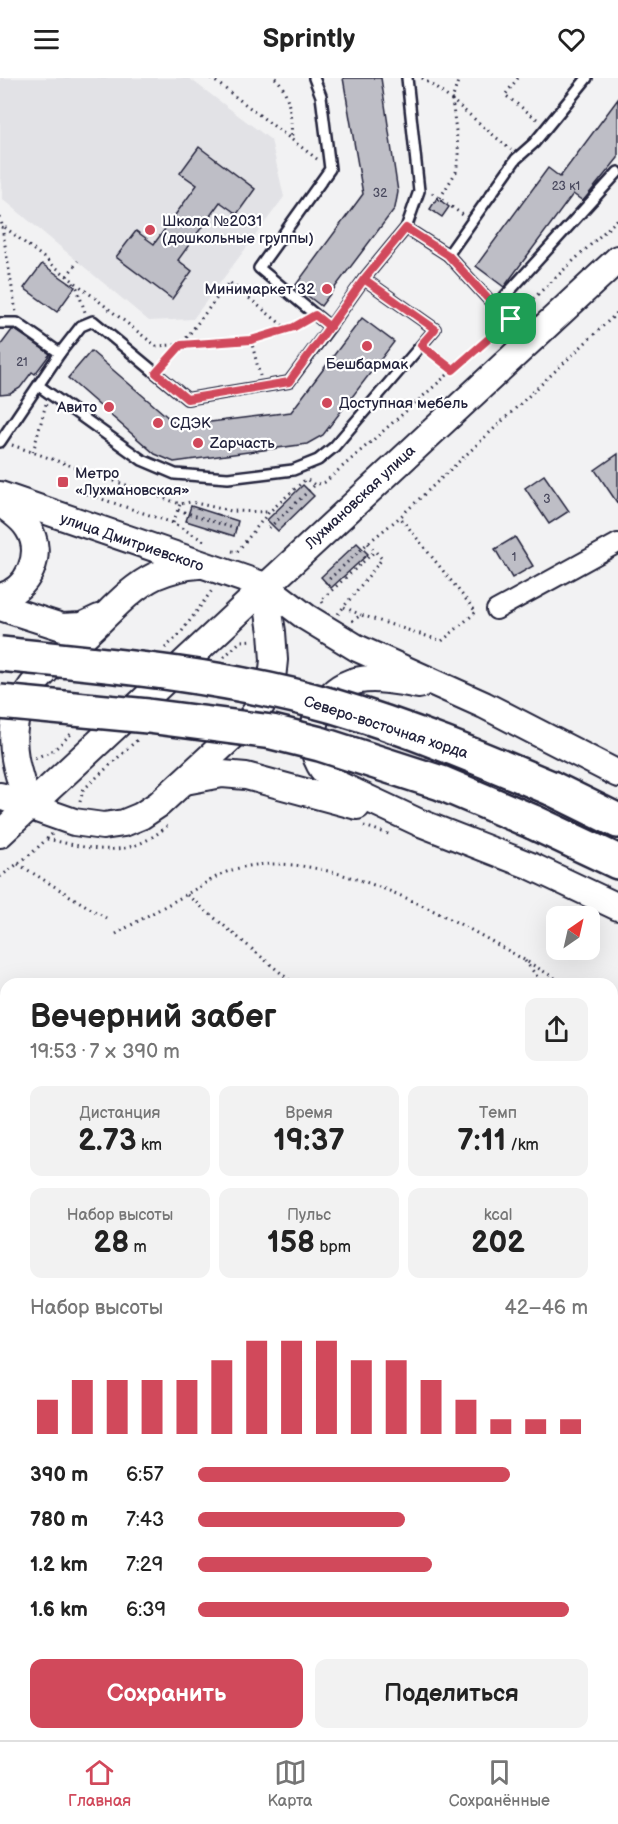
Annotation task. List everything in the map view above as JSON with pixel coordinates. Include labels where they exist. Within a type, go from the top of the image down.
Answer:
[{"type":"highway","name":"Северо-восточная хорда","points":[[0,654],[141,669],[241,685],[333,706],[451,746],[551,788],[618,821]]},
{"type":"highway","points":[[0,702],[148,716],[272,732],[320,744],[441,783],[618,862]]},
{"type":"street","name":"Лухмановская улица","points":[[0,834],[531,337],[618,259]]},
{"type":"street","name":"улица Дмитриевского","points":[[0,495],[90,528],[206,555],[265,586],[306,617],[340,638],[381,660],[452,691]]},
{"type":"street","points":[[0,503],[24,522],[30,531],[35,548],[31,571],[24,582],[11,594],[0,597]]},
{"type":"street","points":[[90,528],[116,541],[128,553],[133,566],[133,578],[126,597]]},
{"type":"street","points":[[496,610],[618,543]]},
{"type":"street","points":[[29,807],[13,749],[17,712],[24,698],[34,684],[126,597],[155,576],[206,555]]},
{"type":"street","points":[[0,796],[89,825],[103,826],[124,823],[141,816],[159,804],[248,722],[264,700],[272,679],[274,660],[265,586]]},
{"type":"street","points":[[0,607],[62,627],[82,626],[108,615]]},
{"type":"street","points":[[409,830],[339,785],[319,764],[314,750],[314,724],[318,711],[334,692],[346,684],[358,680],[408,683],[452,691],[618,774]]},
{"type":"street","points":[[185,781],[222,774],[246,776],[409,830],[531,866],[618,907]]},
{"type":"lane","points":[[314,78],[321,96],[330,169],[259,268],[330,327]]},
{"type":"lane","points":[[1,441],[60,353],[81,326],[93,321],[187,399],[289,382],[364,279],[406,228],[419,191],[407,78]]},
{"type":"lane","points":[[448,255],[519,157],[534,143],[587,78]]},
{"type":"lane","points":[[496,306],[618,172]]},
{"type":"lane","points":[[406,228],[448,255],[496,306],[531,337]]},
{"type":"lane","points":[[39,386],[142,460],[175,474],[228,478],[293,470],[318,460],[334,447],[435,329],[364,279]]},
{"type":"lane","points":[[0,323],[17,323],[60,353]]},
{"type":"path","points":[[212,78],[330,169]]},
{"type":"path","points":[[274,78],[286,97],[292,140]]},
{"type":"path","points":[[422,78],[452,100],[519,157]]},
{"type":"path","points":[[440,198],[456,172],[459,154],[452,100],[458,81],[456,78]]},
{"type":"path","points":[[518,78],[505,95],[547,127]]},
{"type":"path","points":[[418,185],[472,221]]},
{"type":"path","points":[[0,217],[17,323]]},
{"type":"path","points":[[269,528],[315,485],[325,482],[511,319],[618,219]]},
{"type":"path","points":[[1,226],[156,346],[251,340],[287,329],[315,315]]},
{"type":"path","points":[[66,275],[78,261]]},
{"type":"path","points":[[66,275],[77,288],[88,323]]},
{"type":"path","points":[[156,373],[181,345],[229,282],[287,329]]},
{"type":"path","points":[[325,584],[368,543],[400,517],[618,312]]},
{"type":"path","points":[[251,340],[262,387]]},
{"type":"path","points":[[421,345],[453,370]]},
{"type":"path","points":[[33,452],[48,393]]},
{"type":"path","points":[[1,441],[180,504],[191,502],[231,511],[269,512]]},
{"type":"path","points":[[91,472],[84,493],[173,523],[206,555]]},
{"type":"path","points":[[229,550],[237,552],[269,512],[306,479],[315,485]]},
{"type":"path","points":[[173,523],[180,504]]},
{"type":"path","points":[[178,510],[239,530]]},
{"type":"path","points":[[344,607],[361,615],[442,641],[476,612],[400,517]]},
{"type":"path","points":[[337,616],[382,559],[368,543]]},
{"type":"path","points":[[321,600],[375,551]]},
{"type":"path","points":[[350,622],[361,615]]},
{"type":"path","points":[[0,877],[47,840],[86,849],[110,851],[145,840],[173,820]]},
{"type":"path","points":[[358,823],[409,830]]},
{"type":"path","points":[[18,864],[106,918]]},
{"type":"path","points":[[116,934],[231,870],[265,864],[314,868],[382,887],[441,914],[555,978]]},
{"type":"path","points":[[186,894],[287,978]]},
{"type":"path","points":[[524,960],[538,978]]},
{"type":"shaded area","name":"Школа №2031 (дошкольные группы)","points":[[0,78],[189,78],[271,140],[284,197],[193,319],[149,321],[3,199],[0,177]]},
{"type":"building","points":[[343,78],[381,78],[398,192],[395,208],[321,306],[295,286],[363,194]]},
{"type":"building","points":[[618,99],[618,158],[583,201],[573,194],[504,287],[476,266],[548,168],[560,177]]},
{"type":"building","points":[[199,147],[255,189],[237,214],[220,202],[178,260],[192,271],[172,299],[116,257],[136,231],[154,244],[197,185],[180,173]]},
{"type":"building","points":[[437,198],[449,207],[442,217],[430,209]]},
{"type":"building","points":[[42,264],[75,287],[57,312],[24,288]]},
{"type":"building","points":[[362,318],[394,342],[323,435],[307,444],[174,462],[155,454],[68,378],[91,351],[178,426],[291,412]]},
{"type":"building","points":[[12,330],[50,354],[35,374],[32,372],[20,388],[10,394],[0,395],[0,346]]},
{"type":"building","points":[[618,454],[618,504],[595,470]]},
{"type":"building","points":[[544,475],[569,511],[549,524],[525,488]]},
{"type":"building","points":[[303,485],[314,496],[278,531],[267,520]]},
{"type":"building","points":[[191,506],[238,521],[234,536],[186,521]]},
{"type":"building","points":[[515,537],[533,566],[512,578],[495,549]]},
{"type":"building","points":[[357,543],[368,554],[331,588],[321,577]]},
{"type":"place","name":"Школа №2031 (дошкольные группы)","points":[[150,230]]},
{"type":"place","name":"Минимаркет 32","points":[[327,289]]},
{"type":"place","name":"Бешбармак","points":[[367,346]]},
{"type":"place","name":"Доступная мебель","points":[[327,403]]},
{"type":"place","name":"Авито","points":[[109,407]]},
{"type":"place","name":"СДЭК","points":[[158,423]]},
{"type":"place","name":"Zapчасть","points":[[198,443]]},
{"type":"place","name":"Метро «Лухмановская»","points":[[63,482]]},
{"type":"route","points":[[511,319],[453,370],[421,345],[435,329],[364,279],[330,327],[289,382],[187,399],[156,373],[181,345],[251,340],[294,327],[315,315],[330,327],[364,279],[406,228],[448,255],[489,300],[511,319]]}]
